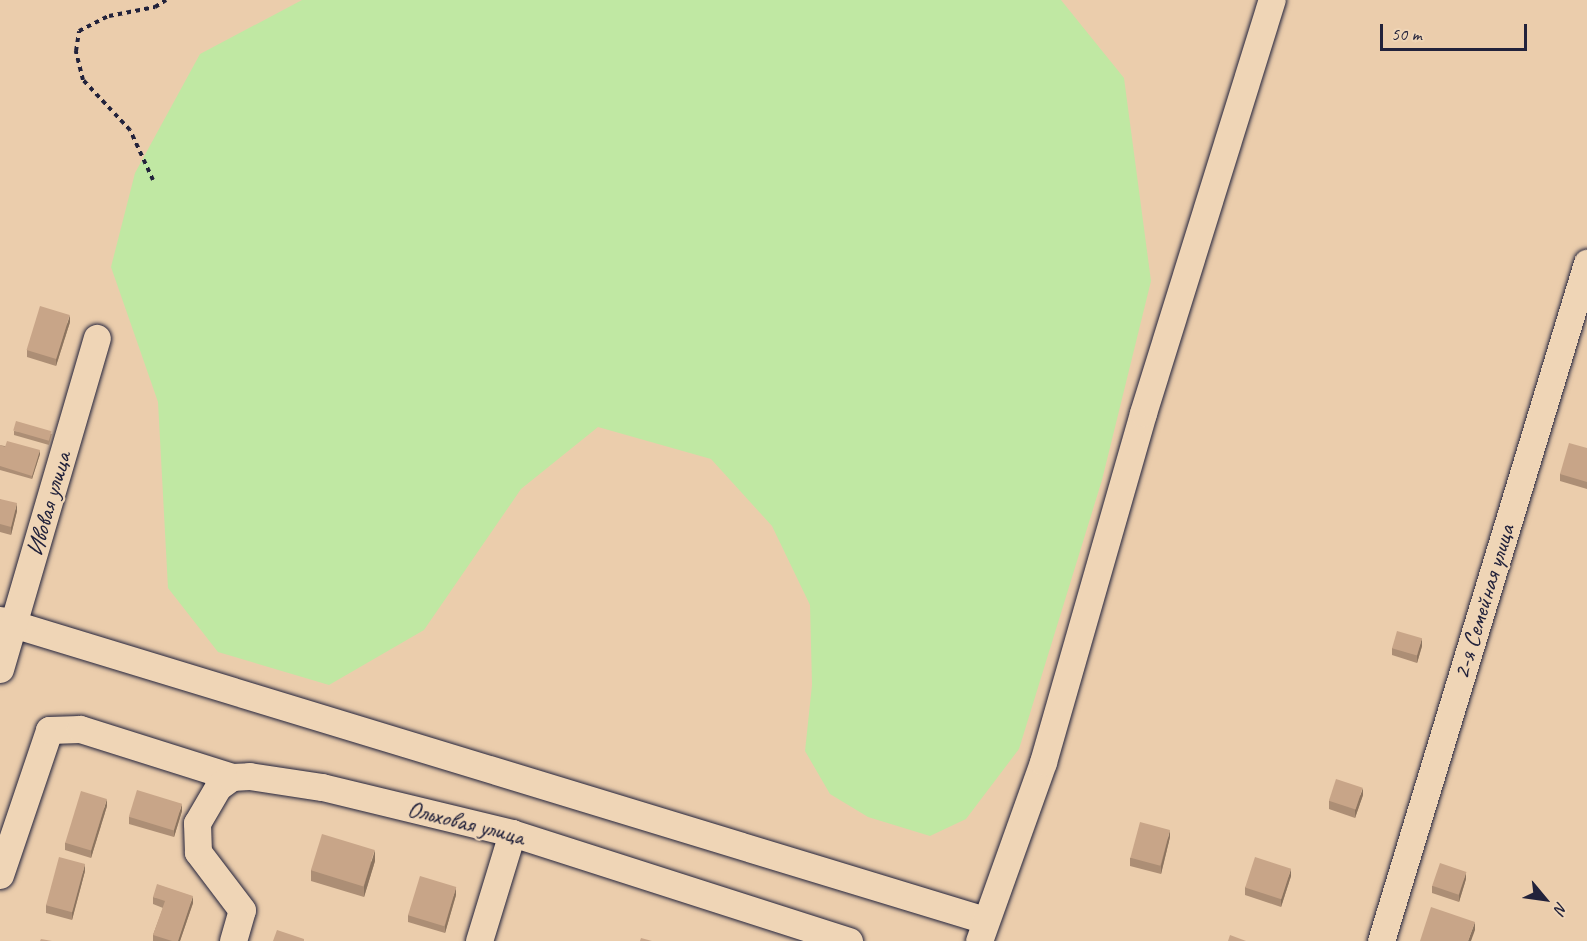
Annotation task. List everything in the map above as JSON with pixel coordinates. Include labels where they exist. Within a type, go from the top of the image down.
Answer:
[{"type":"street","points":[[7,622],[982,930],[1043,762],[1143,413],[1272,0]]},
{"type":"street","name":"2-я Семейная улица","points":[[1381,941],[1587,263]]},
{"type":"street","name":"Ивовая улица","points":[[0,669],[7,622],[97,338]]},
{"type":"street","name":"Ольховая улица","points":[[0,875],[49,729],[80,729],[232,777],[322,787],[512,833],[849,941]]},
{"type":"street","points":[[232,777],[205,803],[197,823],[196,844],[198,852],[242,910],[233,941]]},
{"type":"street","points":[[479,941],[512,833]]},
{"type":"path","points":[[153,180],[130,130],[83,80],[76,51],[79,31],[109,16],[155,7],[166,0]]},
{"type":"green space","points":[[302,0],[1061,0],[1124,78],[1151,281],[1102,480],[1019,749],[966,819],[930,836],[868,817],[830,794],[805,751],[812,685],[810,605],[772,526],[711,459],[598,427],[521,489],[424,630],[329,685],[218,652],[168,588],[158,402],[111,267],[135,173],[200,54]]},
{"type":"building","points":[[40,306],[70,315],[56,359],[27,350]]},
{"type":"building","points":[[16,421],[52,431],[49,441],[13,431]]},
{"type":"building","points":[[7,441],[40,450],[32,476],[0,466],[0,445],[5,447]]},
{"type":"building","points":[[1569,443],[1587,448],[1587,482],[1560,474]]},
{"type":"building","points":[[0,499],[17,503],[11,527],[0,524]]},
{"type":"building","points":[[1397,631],[1422,638],[1417,655],[1392,648]]},
{"type":"building","points":[[1336,779],[1363,788],[1356,810],[1329,801]]},
{"type":"building","points":[[137,790],[182,804],[174,831],[129,817]]},
{"type":"building","points":[[81,791],[107,799],[91,851],[65,843]]},
{"type":"building","points":[[1140,822],[1170,830],[1160,866],[1130,858]]},
{"type":"building","points":[[322,834],[375,850],[363,886],[311,870]]},
{"type":"building","points":[[59,857],[85,864],[72,912],[46,905]]},
{"type":"building","points":[[1255,857],[1291,869],[1281,899],[1245,887]]},
{"type":"building","points":[[1440,863],[1466,872],[1459,895],[1432,886]]},
{"type":"building","points":[[420,876],[456,887],[444,926],[408,915]]},
{"type":"building","points":[[157,884],[193,896],[178,941],[153,935],[165,901],[153,897]]},
{"type":"building","points":[[1431,907],[1475,922],[1468,941],[1420,941]]},
{"type":"building","points":[[277,930],[304,939],[304,941],[273,941]]},
{"type":"building","points":[[1230,935],[1246,941],[1228,941]]}]
